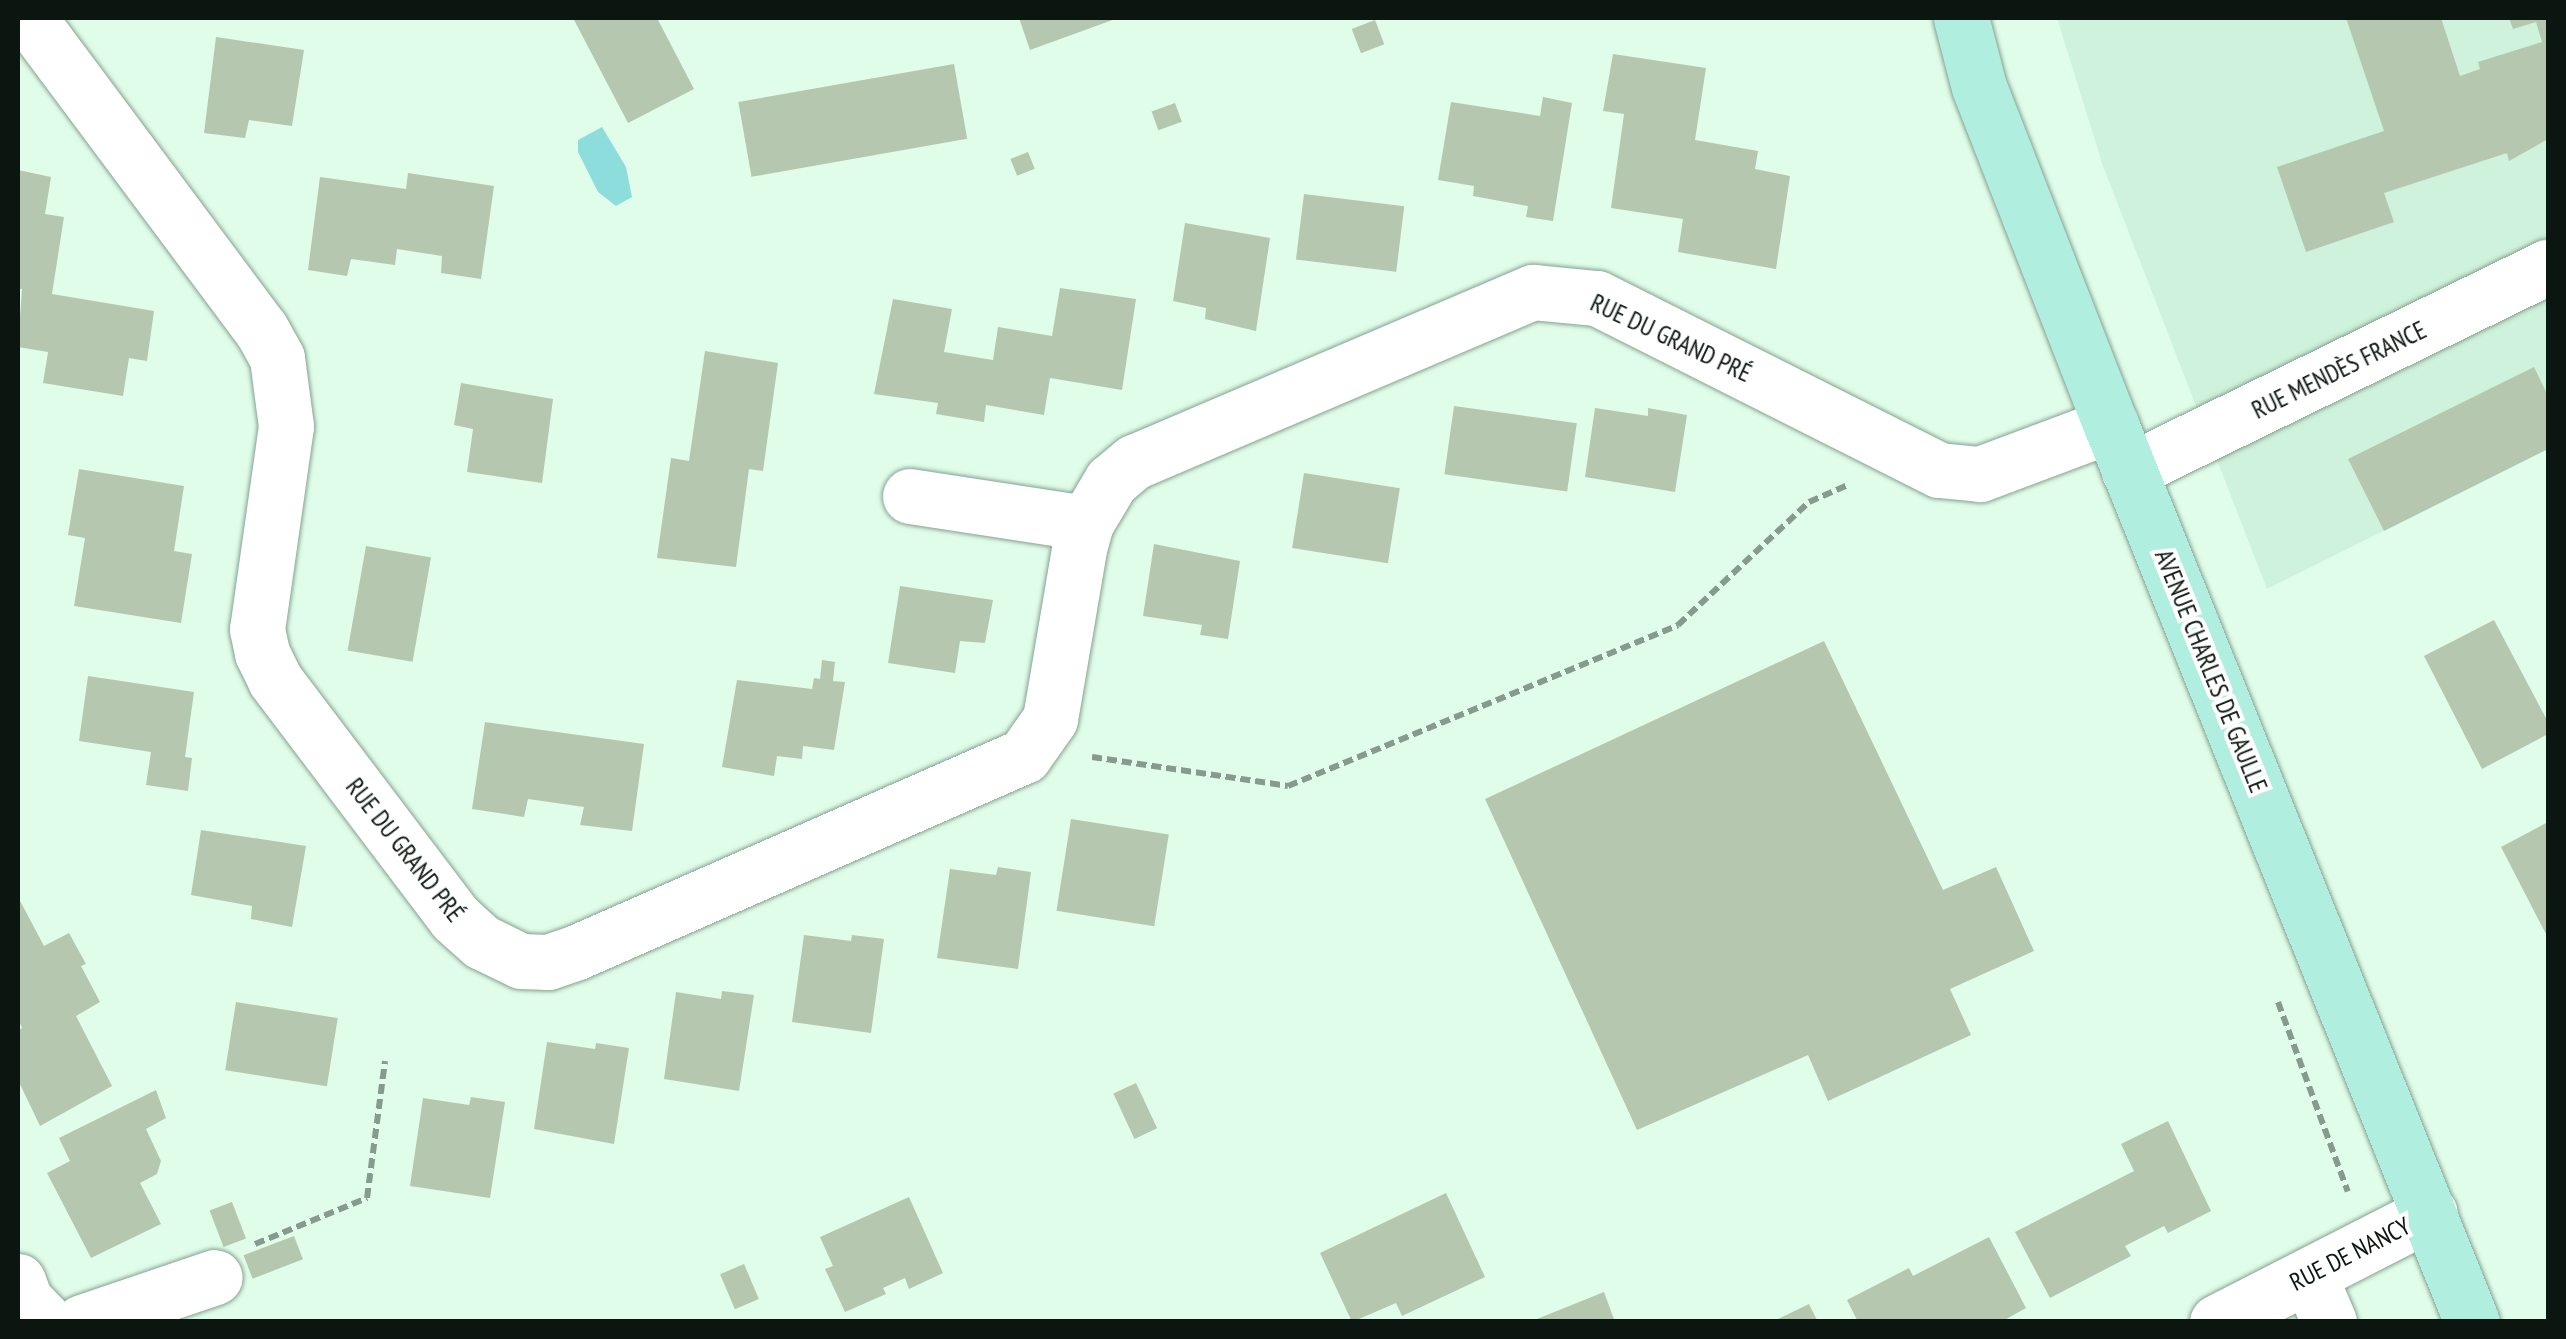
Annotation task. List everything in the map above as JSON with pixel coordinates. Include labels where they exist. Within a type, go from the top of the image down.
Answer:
[{"type":"main road","name":"AVENUE CHARLES DE GAULLE","points":[[1961,18],[1980,87],[2120,448],[2472,1322]]},
{"type":"street","name":"RUE DU GRAND PRÉ","points":[[32,25],[260,329],[277,358],[286,426],[257,629],[262,653],[275,680],[443,902],[482,942],[521,961],[548,962],[576,952],[1024,756],[1050,719],[1086,522],[1112,481],[1134,462],[1533,292],[1597,298],[1939,470],[1980,474],[2120,448]]},
{"type":"street","name":"RUE MENDÈS FRANCE","points":[[2120,448],[2548,267]]},
{"type":"street","points":[[910,496],[1086,522]]},
{"type":"street","name":"RUE DE NANCY","points":[[2217,1322],[2319,1298],[2430,1214]]},
{"type":"street","points":[[82,1322],[215,1277]]},
{"type":"street","points":[[18,1281],[25,1300],[46,1322]]},
{"type":"path","points":[[1039,739],[1112,763],[1288,786],[1678,625],[1809,502],[1914,456]]},
{"type":"path","points":[[215,1277],[210,1262],[367,1198],[386,1061]]},
{"type":"shaded area","points":[[2057,18],[2548,18],[2548,449],[2267,589],[2103,166]]},
{"type":"water","points":[[602,127],[626,167],[632,197],[616,206],[598,192],[578,152],[578,140]]},
{"type":"building","points":[[573,18],[657,18],[694,89],[628,123]]},
{"type":"building","points":[[1019,18],[1118,18],[1030,50]]},
{"type":"building","points":[[2346,18],[2441,18],[2460,76],[2480,69],[2478,62],[2542,42],[2536,22],[2513,29],[2509,18],[2548,18],[2548,139],[2509,161],[2507,153],[2384,193],[2394,222],[2306,252],[2277,167],[2384,131]]},
{"type":"building","points":[[1375,20],[1384,44],[1361,53],[1352,29]]},
{"type":"building","points":[[216,37],[304,50],[292,126],[249,120],[245,138],[204,133]]},
{"type":"building","points":[[1613,54],[1706,68],[1695,140],[1758,151],[1755,169],[1790,176],[1776,269],[1678,252],[1683,219],[1611,208],[1624,114],[1603,111]]},
{"type":"building","points":[[954,64],[967,139],[752,177],[738,102]]},
{"type":"building","points":[[1543,97],[1572,103],[1553,221],[1526,217],[1528,206],[1473,196],[1474,186],[1438,180],[1451,102],[1540,116]]},
{"type":"building","points":[[1175,103],[1182,122],[1158,130],[1152,112]]},
{"type":"building","points":[[1028,152],[1035,169],[1017,176],[1010,159]]},
{"type":"building","points":[[18,170],[51,177],[45,214],[64,217],[52,294],[154,311],[147,361],[129,358],[123,396],[43,383],[48,352],[18,347],[22,289],[18,289]]},
{"type":"building","points":[[408,173],[494,186],[481,279],[441,273],[442,256],[397,249],[395,265],[351,259],[347,276],[308,270],[320,177],[406,189]]},
{"type":"building","points":[[1304,194],[1404,206],[1396,272],[1296,260]]},
{"type":"building","points":[[1185,223],[1270,238],[1256,331],[1205,319],[1206,308],[1173,301]]},
{"type":"building","points":[[1060,288],[1136,299],[1122,390],[1050,378],[1044,415],[986,405],[984,422],[936,414],[938,403],[874,394],[893,299],[952,309],[944,352],[993,360],[998,327],[1052,336]]},
{"type":"building","points":[[705,351],[778,363],[763,471],[749,469],[736,567],[657,558],[671,458],[689,461]]},
{"type":"building","points":[[2534,367],[2548,396],[2548,449],[2384,531],[2348,459]]},
{"type":"building","points":[[461,383],[553,399],[542,483],[467,472],[473,429],[454,425]]},
{"type":"building","points":[[1454,406],[1577,423],[1567,492],[1444,474]]},
{"type":"building","points":[[1595,408],[1648,416],[1648,408],[1687,415],[1675,492],[1585,477]]},
{"type":"building","points":[[79,469],[184,486],[174,551],[192,554],[181,623],[74,606],[85,538],[68,535]]},
{"type":"building","points":[[1304,473],[1400,488],[1388,563],[1292,548]]},
{"type":"building","points":[[1154,544],[1240,561],[1228,639],[1200,635],[1202,625],[1143,616]]},
{"type":"building","points":[[366,546],[431,557],[413,662],[348,650]]},
{"type":"building","points":[[900,586],[993,600],[985,643],[960,641],[955,673],[888,663]]},
{"type":"building","points":[[2494,620],[2548,722],[2548,734],[2482,769],[2424,656]]},
{"type":"building","points":[[1824,641],[1943,890],[1996,867],[2034,951],[1950,989],[1971,1035],[1828,1101],[1808,1055],[1637,1130],[1485,799]]},
{"type":"building","points":[[822,660],[835,662],[833,681],[845,682],[834,750],[803,746],[802,759],[777,756],[774,776],[722,767],[737,680],[812,689],[814,678],[820,679]]},
{"type":"building","points":[[88,676],[194,692],[185,757],[192,758],[188,791],[146,785],[151,752],[79,741]]},
{"type":"building","points":[[485,722],[644,744],[632,831],[580,825],[584,807],[528,799],[524,817],[472,809]]},
{"type":"building","points":[[1071,819],[1169,834],[1154,926],[1056,911]]},
{"type":"building","points":[[2548,822],[2548,938],[2501,847]]},
{"type":"building","points":[[201,830],[306,846],[292,927],[251,919],[252,906],[191,895]]},
{"type":"building","points":[[998,867],[1031,872],[1018,969],[937,958],[950,869],[996,875]]},
{"type":"building","points":[[18,897],[44,946],[69,933],[86,964],[81,966],[100,1002],[76,1016],[112,1086],[40,1126],[18,1080],[18,1030],[22,1028],[18,1019]]},
{"type":"building","points":[[804,935],[851,941],[852,935],[884,939],[871,1033],[792,1022]]},
{"type":"building","points":[[722,991],[754,995],[739,1091],[664,1079],[676,992],[721,999]]},
{"type":"building","points":[[236,1002],[338,1018],[327,1086],[225,1070]]},
{"type":"building","points":[[547,1042],[595,1049],[596,1043],[629,1048],[614,1144],[534,1129]]},
{"type":"building","points":[[1136,1083],[1157,1128],[1134,1139],[1113,1094]]},
{"type":"building","points":[[156,1090],[166,1118],[146,1129],[161,1161],[157,1174],[140,1183],[161,1224],[91,1258],[47,1173],[70,1161],[59,1138]]},
{"type":"building","points":[[471,1097],[505,1102],[490,1198],[410,1186],[423,1098],[469,1105]]},
{"type":"building","points":[[2168,1121],[2211,1211],[2168,1233],[2164,1226],[2125,1246],[2131,1256],[2050,1298],[2015,1232],[2134,1171],[2121,1144]]},
{"type":"building","points":[[1446,1193],[1485,1277],[1402,1316],[1396,1303],[1352,1322],[1320,1253]]},
{"type":"building","points":[[909,1197],[943,1273],[909,1289],[905,1278],[883,1288],[886,1294],[845,1312],[825,1269],[833,1266],[820,1237]]},
{"type":"building","points":[[232,1202],[246,1238],[224,1247],[210,1211]]},
{"type":"building","points":[[294,1236],[303,1259],[253,1279],[244,1255]]},
{"type":"building","points":[[1989,1237],[2026,1308],[2001,1322],[1858,1322],[1847,1300],[1909,1268],[1913,1276]]},
{"type":"building","points":[[744,1264],[759,1299],[735,1309],[720,1274]]},
{"type":"building","points":[[1604,1292],[1615,1322],[1532,1322],[1532,1321]]},
{"type":"building","points":[[1809,1304],[1818,1322],[1772,1322]]}]
